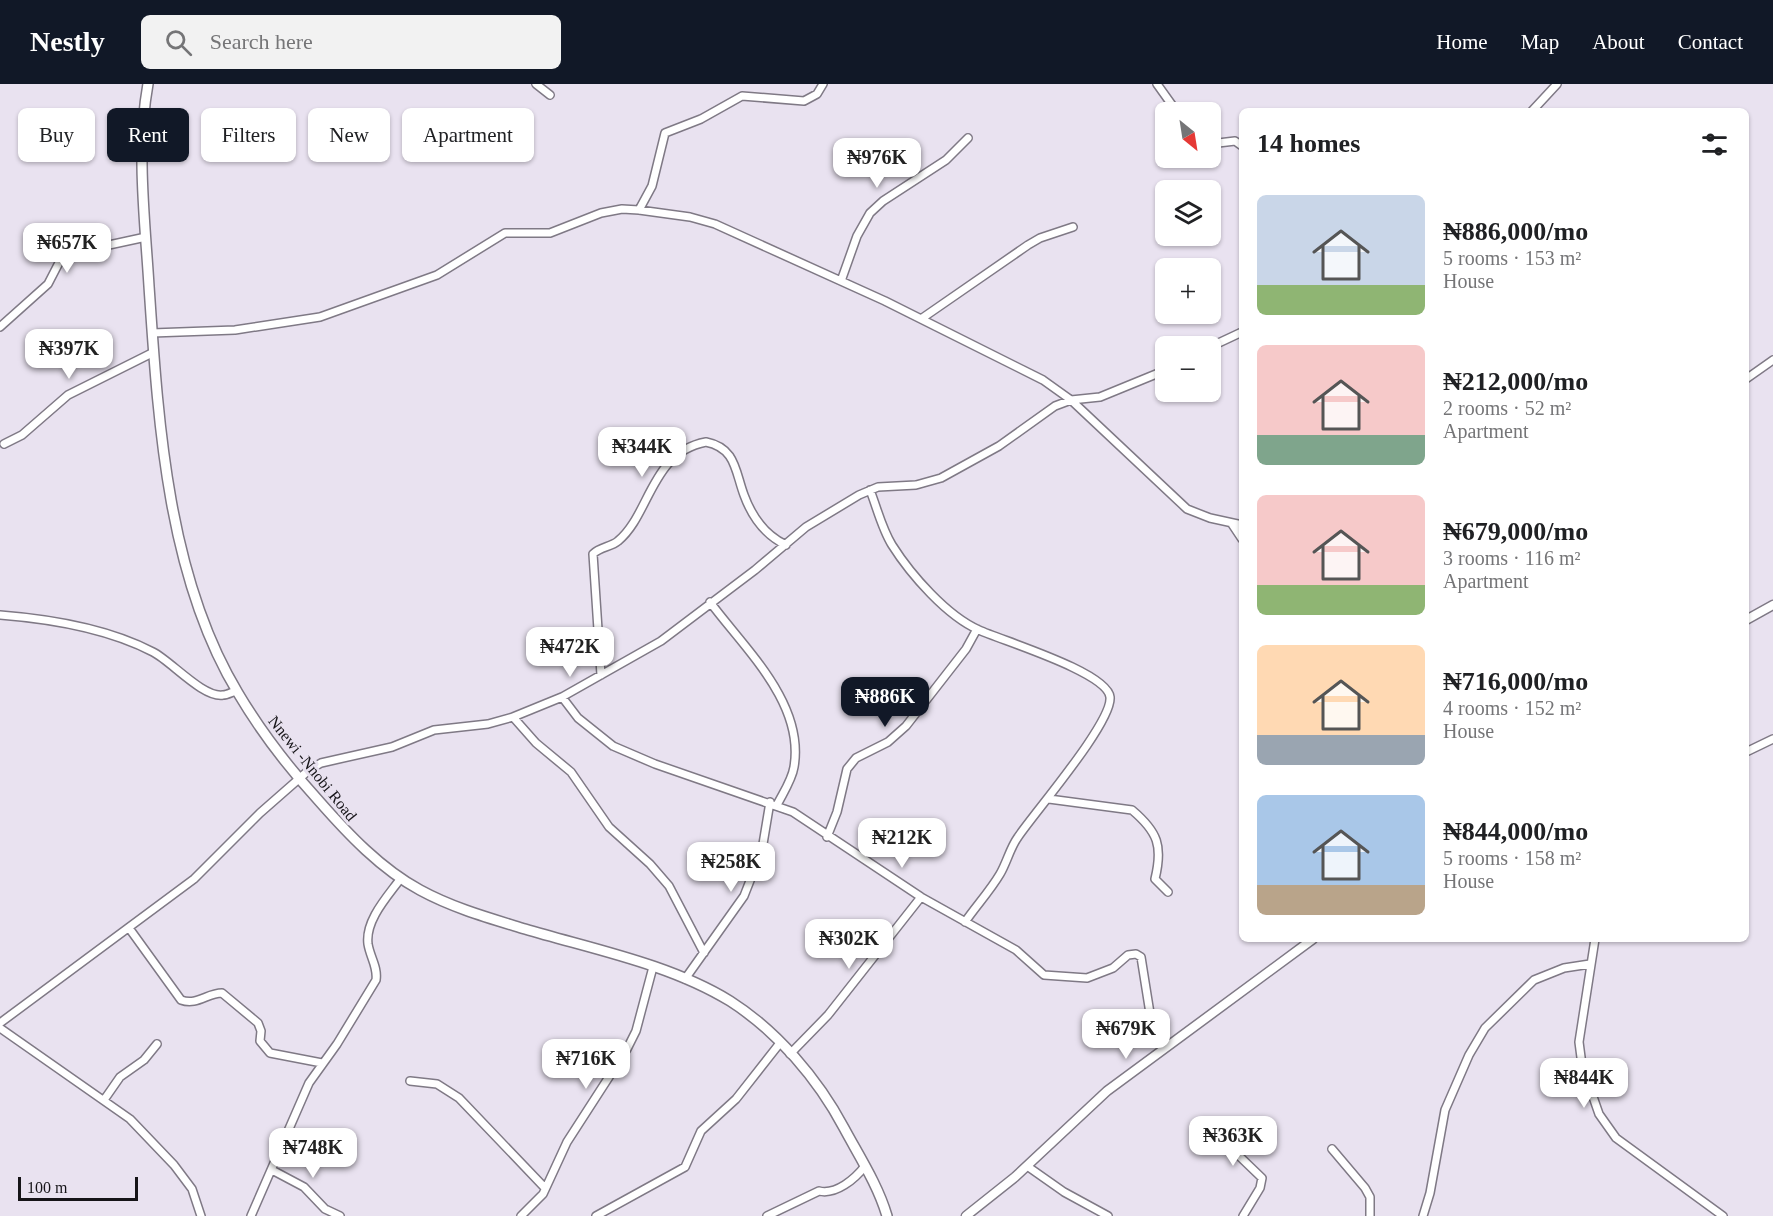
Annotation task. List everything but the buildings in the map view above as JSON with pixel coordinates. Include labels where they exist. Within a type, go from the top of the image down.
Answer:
[{"type":"main road","name":"Nnewi -Nnobi Road","points":[[148,84],[142,142],[152,333],[163,447],[178,529],[195,596],[236,691],[299,779],[348,833],[401,878],[456,908],[653,967],[685,979],[730,1001],[780,1043],[832,1106],[865,1166],[887,1216]]},
{"type":"street","points":[[536,84],[550,95]]},
{"type":"street","points":[[639,210],[652,186],[661,139],[673,128],[701,119],[742,96],[804,101],[817,94],[824,84]]},
{"type":"street","points":[[1157,84],[1170,102]]},
{"type":"street","points":[[1535,108],[1557,84]]},
{"type":"street","points":[[841,281],[857,236],[870,213],[883,201],[946,160],[968,138]]},
{"type":"street","points":[[1221,143],[1235,141],[1239,144]]},
{"type":"street","points":[[152,333],[235,330],[320,317],[437,275],[505,233],[550,234],[601,213],[622,209],[690,217],[715,224],[841,281],[1043,381],[1071,400],[1187,509],[1239,525]]},
{"type":"street","points":[[921,319],[1028,245],[1040,238],[1073,227]]},
{"type":"street","points":[[0,327],[48,284],[63,255],[146,237]]},
{"type":"street","points":[[1221,342],[1239,333]]},
{"type":"street","points":[[4,444],[22,435],[69,395],[154,352]]},
{"type":"street","points":[[1749,377],[1773,360]]},
{"type":"street","points":[[0,1023],[194,879],[299,779],[321,763],[392,747],[434,730],[488,724],[513,717],[562,697],[661,641],[828,512],[870,490],[886,486],[916,485],[941,478],[999,446],[1044,412],[1071,400],[1100,397],[1155,374]]},
{"type":"street","points":[[601,675],[593,554],[617,542],[633,521],[658,475],[687,449],[706,442],[727,451],[736,465],[744,495],[766,533],[786,545]]},
{"type":"street","points":[[870,490],[891,543],[938,600],[954,614],[977,629],[1062,663],[1099,682],[1110,694],[1110,702],[1100,722],[1049,799],[1017,839],[996,879],[965,922]]},
{"type":"street","points":[[1232,524],[1239,534]]},
{"type":"street","points":[[685,979],[747,888],[762,850],[773,804],[794,766],[789,717],[757,659],[710,602]]},
{"type":"street","points":[[1749,618],[1773,605]]},
{"type":"street","points":[[0,615],[69,623],[101,632],[152,651],[210,693],[222,696],[236,691]]},
{"type":"street","points":[[827,837],[837,812],[847,769],[856,758],[888,742],[906,726],[960,657],[977,629]]},
{"type":"street","points":[[562,697],[578,718],[613,746],[655,764],[773,804],[805,819],[827,837],[921,897],[1016,950],[1044,975],[1057,978],[1094,976],[1113,968],[1128,955],[1136,954],[1140,957],[1153,1032],[1164,1047]]},
{"type":"street","points":[[513,717],[536,742],[572,772],[609,827],[650,864],[669,886],[704,953]]},
{"type":"street","points":[[1749,751],[1773,739]]},
{"type":"street","points":[[1049,799],[1093,807],[1124,807],[1132,810],[1158,840],[1160,860],[1155,879],[1168,892]]},
{"type":"street","points":[[251,1216],[309,1083],[321,1063],[337,1044],[376,981],[376,969],[368,946],[368,933],[373,920],[401,878]]},
{"type":"street","points":[[790,1054],[828,1015],[921,897]]},
{"type":"street","points":[[129,928],[181,1000],[196,1002],[212,994],[222,993],[258,1023],[261,1031],[260,1041],[270,1053],[321,1063]]},
{"type":"street","points":[[966,1216],[1027,1166],[1107,1091],[1309,942]]},
{"type":"street","points":[[1594,942],[1579,1042],[1582,1065],[1599,1114],[1616,1138],[1723,1216]]},
{"type":"street","points":[[1423,1216],[1430,1193],[1445,1110],[1469,1055],[1485,1028],[1534,980],[1564,968],[1590,964]]},
{"type":"street","points":[[521,1216],[545,1188],[567,1142],[609,1080],[636,1031],[653,967]]},
{"type":"street","points":[[0,1028],[130,1119],[174,1165],[192,1189],[201,1216]]},
{"type":"street","points":[[596,1216],[686,1167],[701,1131],[736,1099],[780,1043]]},
{"type":"street","points":[[104,1100],[120,1077],[144,1060],[157,1044]]},
{"type":"street","points":[[410,1081],[437,1084],[459,1098],[545,1188]]},
{"type":"street","points":[[1198,1124],[1236,1153],[1262,1178],[1260,1188],[1243,1216]]},
{"type":"street","points":[[1332,1149],[1365,1188],[1370,1197],[1370,1216]]},
{"type":"street","points":[[768,1216],[819,1191],[826,1192],[855,1179],[865,1166]]},
{"type":"street","points":[[1027,1166],[1064,1192],[1108,1216]]},
{"type":"street","points":[[272,1170],[304,1187],[325,1209],[340,1216]]}]
